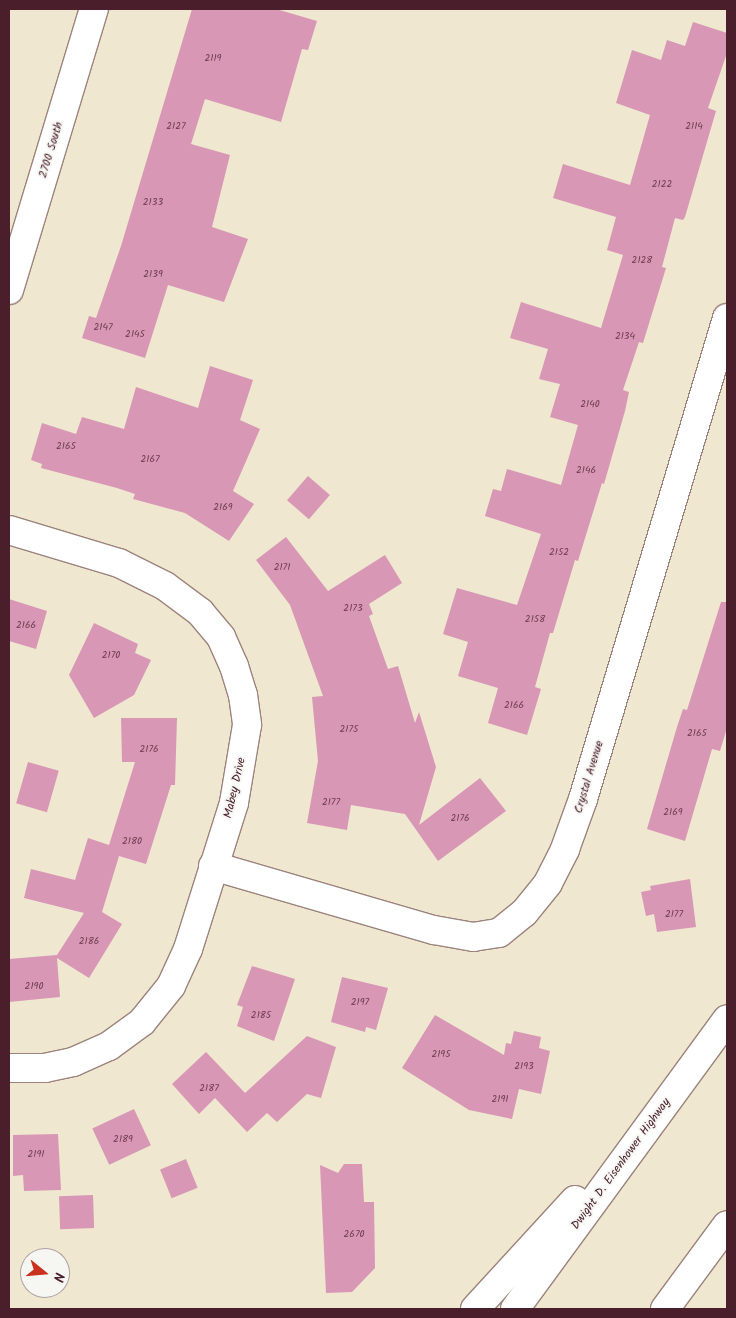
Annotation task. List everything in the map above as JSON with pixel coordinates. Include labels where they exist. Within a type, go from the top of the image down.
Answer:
[{"type":"main road","name":"2700 South","points":[[9,290],[94,9]]},
{"type":"main road","name":"Crystal Avenue","points":[[213,866],[434,930],[473,937],[499,933],[524,913],[548,883],[565,849],[583,799],[727,318]]},
{"type":"main road","name":"Mabey Drive","points":[[9,530],[119,563],[165,586],[200,612],[221,636],[243,695],[247,725],[234,803],[188,948],[171,986],[142,1022],[110,1046],[73,1062],[45,1068],[9,1068]]},
{"type":"main road","name":"Dwight D. Eisenhower Highway","points":[[515,1309],[727,1019]]},
{"type":"main road","points":[[475,1309],[663,1105]]},
{"type":"main road","points":[[664,1309],[727,1225]]},
{"type":"building","points":[[192,9],[276,9],[317,21],[308,50],[302,49],[281,122],[205,99],[191,144],[230,155],[212,227],[248,239],[224,302],[168,285],[145,358],[82,338],[89,316],[96,318],[121,246]]},
{"type":"building","points":[[693,22],[727,33],[727,53],[708,108],[716,111],[685,217],[683,220],[675,218],[662,267],[666,268],[643,343],[639,342],[623,390],[629,392],[604,484],[602,483],[578,561],[575,560],[553,633],[550,633],[535,687],[541,689],[527,735],[488,723],[498,688],[458,676],[468,642],[443,634],[457,588],[517,605],[541,534],[485,516],[493,489],[501,491],[507,469],[561,485],[578,425],[550,417],[560,384],[539,379],[548,349],[510,338],[521,302],[601,328],[623,255],[607,250],[616,217],[553,198],[563,164],[630,185],[650,115],[616,103],[632,50],[661,60],[667,40],[685,46]]},
{"type":"building","points":[[210,366],[253,380],[240,420],[260,429],[233,491],[254,504],[229,541],[185,513],[133,499],[135,494],[117,488],[41,468],[42,464],[31,460],[42,423],[76,434],[82,417],[124,429],[136,387],[198,408]]},
{"type":"building","points":[[308,476],[330,495],[309,519],[287,500]]},
{"type":"building","points":[[286,537],[328,591],[385,555],[402,583],[369,604],[373,614],[369,616],[388,669],[398,666],[415,723],[419,712],[436,767],[419,825],[480,778],[506,811],[438,861],[405,814],[351,805],[347,830],[307,823],[318,761],[312,697],[323,696],[290,605],[256,560]]},
{"type":"building","points":[[9,599],[47,611],[36,649],[9,641]]},
{"type":"building","points":[[721,602],[727,602],[727,728],[720,751],[712,749],[685,841],[647,829],[677,727],[683,709],[687,710]]},
{"type":"building","points":[[94,623],[138,644],[135,653],[151,660],[134,695],[94,718],[69,675]]},
{"type":"building","points":[[121,718],[177,718],[175,785],[171,785],[146,864],[119,856],[102,912],[122,924],[89,978],[57,958],[60,997],[9,1002],[9,959],[57,955],[84,913],[24,898],[31,869],[75,880],[88,838],[109,845],[135,762],[122,762]]},
{"type":"building","points":[[28,762],[59,771],[47,812],[16,803]]},
{"type":"building","points":[[690,879],[696,927],[657,932],[654,914],[646,916],[641,892],[651,890],[650,886]]},
{"type":"building","points":[[252,966],[295,979],[274,1041],[237,1026],[243,1007],[237,1005]]},
{"type":"building","points":[[342,977],[388,988],[376,1030],[366,1027],[365,1032],[331,1022]]},
{"type":"building","points":[[435,1015],[504,1055],[506,1043],[511,1044],[514,1031],[541,1037],[539,1048],[550,1051],[541,1094],[519,1089],[512,1119],[469,1110],[402,1068]]},
{"type":"building","points":[[307,1036],[336,1047],[321,1098],[307,1094],[277,1122],[267,1113],[247,1132],[215,1098],[199,1114],[172,1084],[206,1052],[245,1093]]},
{"type":"building","points":[[134,1109],[151,1145],[109,1165],[92,1128]]},
{"type":"building","points":[[58,1134],[61,1190],[24,1191],[23,1175],[13,1176],[13,1135]]},
{"type":"building","points":[[186,1159],[198,1188],[172,1198],[160,1169]]},
{"type":"building","points":[[344,1164],[362,1164],[364,1202],[374,1202],[375,1268],[352,1292],[326,1293],[320,1165],[338,1173]]},
{"type":"building","points":[[93,1195],[94,1228],[60,1229],[59,1196]]}]
